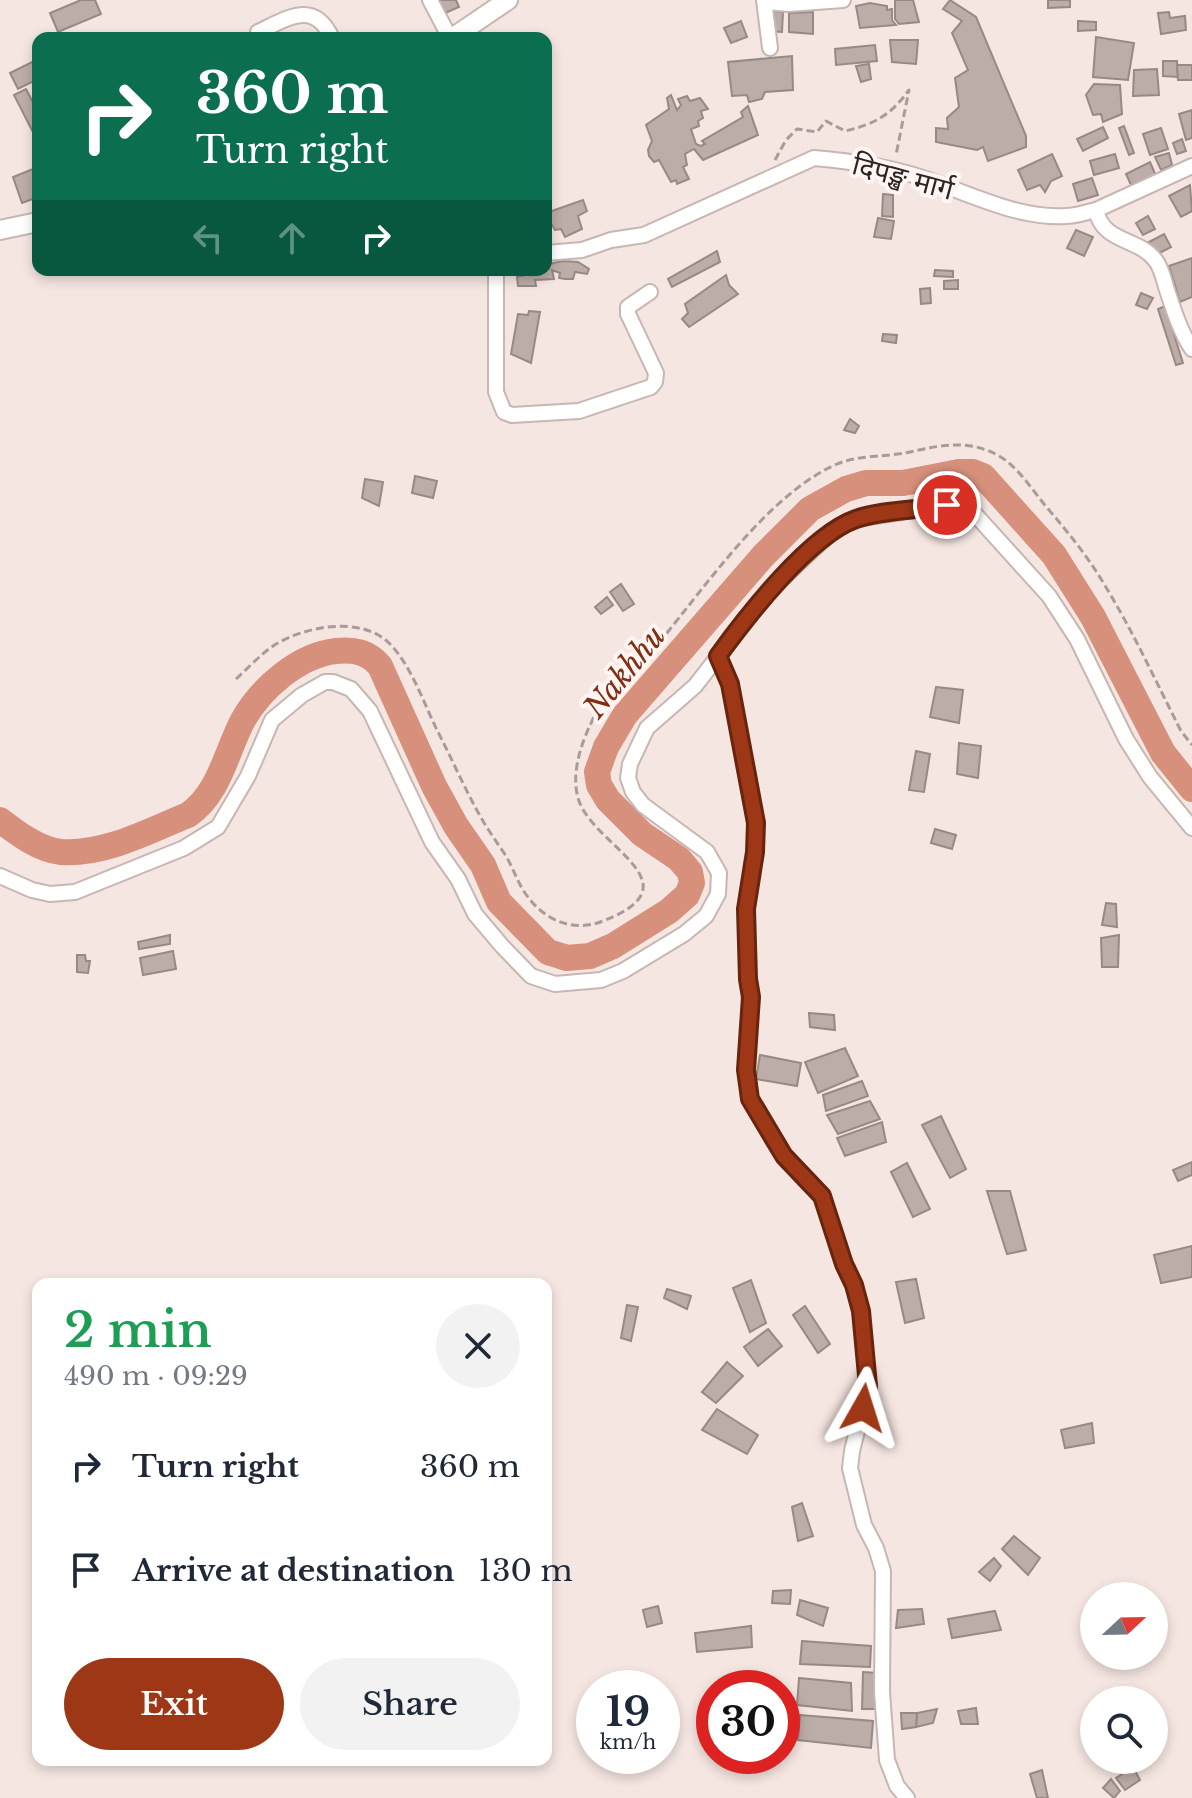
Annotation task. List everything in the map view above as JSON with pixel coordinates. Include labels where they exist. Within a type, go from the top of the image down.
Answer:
[{"type":"main road","points":[[460,32],[508,0]]},
{"type":"main road","points":[[1,229],[32,223]]},
{"type":"street","points":[[430,0],[448,32]]},
{"type":"street","points":[[770,48],[764,1],[789,4],[843,0]]},
{"type":"street","points":[[258,32],[305,12],[325,21],[330,32]]},
{"type":"street","name":"दिपङ्ख मार्ग","points":[[552,252],[582,250],[611,240],[644,235],[814,158],[845,161],[922,177],[975,197],[1041,216],[1069,216],[1096,210],[1192,166]]},
{"type":"street","points":[[1096,210],[1099,223],[1157,261],[1176,320],[1192,349]]},
{"type":"street","points":[[496,276],[496,392],[504,412],[512,415],[579,411],[651,387],[656,373],[628,314],[628,307],[650,292]]},
{"type":"street","points":[[0,876],[50,894],[75,892],[184,848],[218,827],[248,776],[272,720],[302,695],[325,682],[333,682],[351,689],[370,711],[432,842],[458,879],[475,914],[502,946],[531,976],[555,984],[601,980],[623,971],[684,934],[706,916],[718,894],[719,873],[707,852],[643,805],[633,792],[628,778],[630,764],[647,728],[695,686],[770,590],[833,531],[856,519],[964,502],[1049,596],[1077,639],[1126,739],[1150,777],[1192,828]]},
{"type":"street","points":[[718,656],[730,684],[756,823],[746,909],[751,997],[746,1070],[750,1099],[784,1156],[822,1196],[861,1311],[868,1386],[850,1468],[864,1525],[883,1571],[882,1692],[887,1760],[897,1786],[907,1798]]},
{"type":"path","points":[[755,185],[797,129],[817,132],[826,121],[845,131],[870,126],[887,116],[909,90],[893,171]]},
{"type":"building","points":[[81,0],[95,0],[101,14],[58,32],[50,13]]},
{"type":"building","points":[[436,0],[456,0],[459,7],[443,14]]},
{"type":"building","points":[[895,0],[913,0],[919,22],[899,24],[895,19]]},
{"type":"building","points":[[950,0],[976,17],[1026,136],[1026,147],[988,161],[983,147],[977,150],[936,142],[936,128],[948,129],[947,118],[959,107],[955,78],[968,70],[952,33],[962,21],[943,9]]},
{"type":"building","points":[[1048,0],[1070,0],[1070,7],[1048,8]]},
{"type":"building","points":[[870,3],[892,9],[892,20],[896,25],[860,28],[856,6]]},
{"type":"building","points":[[774,11],[783,12],[782,32],[770,31]]},
{"type":"building","points":[[813,12],[813,34],[789,32],[789,13]]},
{"type":"building","points":[[1169,12],[1170,18],[1185,16],[1186,30],[1161,34],[1158,13]]},
{"type":"building","points":[[741,21],[747,37],[731,43],[724,28]]},
{"type":"building","points":[[1078,21],[1096,22],[1096,30],[1078,31]]},
{"type":"building","points":[[1096,37],[1134,43],[1128,80],[1093,77]]},
{"type":"building","points":[[890,40],[918,40],[916,64],[892,62]]},
{"type":"building","points":[[875,45],[877,61],[836,65],[835,49]]},
{"type":"building","points":[[792,56],[793,90],[765,92],[762,99],[749,102],[747,95],[732,96],[728,62]]},
{"type":"building","points":[[1163,61],[1177,61],[1178,77],[1163,76]]},
{"type":"building","points":[[32,62],[32,82],[18,89],[10,73]]},
{"type":"building","points":[[869,64],[871,79],[861,82],[856,66]]},
{"type":"building","points":[[1177,65],[1192,65],[1192,80],[1178,80]]},
{"type":"building","points":[[1157,69],[1159,95],[1133,96],[1134,70]]},
{"type":"building","points":[[1094,84],[1120,85],[1122,114],[1103,122],[1101,114],[1093,115],[1086,95]]},
{"type":"building","points":[[26,89],[32,100],[32,130],[14,95]]},
{"type":"building","points":[[671,95],[677,110],[681,105],[678,99],[687,96],[690,101],[700,98],[708,109],[701,111],[703,118],[698,121],[699,126],[691,129],[696,144],[705,144],[702,141],[743,117],[741,112],[748,106],[758,135],[703,160],[694,149],[685,154],[687,165],[683,167],[689,179],[677,184],[676,180],[671,182],[659,160],[654,162],[649,156],[652,141],[646,125],[669,109],[667,98]]},
{"type":"building","points":[[1192,110],[1192,138],[1186,140],[1179,114]]},
{"type":"building","points":[[1124,126],[1134,153],[1129,155],[1119,128]]},
{"type":"building","points":[[1103,127],[1108,138],[1083,151],[1077,139]]},
{"type":"building","points":[[1161,128],[1168,149],[1150,155],[1143,134]]},
{"type":"building","points":[[1182,139],[1186,151],[1177,154],[1173,143]]},
{"type":"building","points":[[1169,153],[1172,165],[1161,170],[1155,157]]},
{"type":"building","points":[[1052,154],[1062,176],[1051,181],[1045,192],[1040,185],[1027,190],[1018,170]]},
{"type":"building","points":[[1115,154],[1119,168],[1094,175],[1090,161]]},
{"type":"building","points":[[1150,162],[1156,176],[1131,185],[1126,174]]},
{"type":"building","points":[[32,169],[32,199],[22,203],[13,177]]},
{"type":"building","points":[[1092,178],[1098,195],[1078,201],[1073,184]]},
{"type":"building","points":[[1190,185],[1192,211],[1181,217],[1169,196]]},
{"type":"building","points":[[883,194],[893,195],[893,217],[882,216]]},
{"type":"building","points":[[583,200],[587,211],[578,216],[582,229],[565,237],[561,229],[555,230],[552,225],[552,211]]},
{"type":"building","points":[[1148,216],[1155,229],[1143,235],[1136,223]]},
{"type":"building","points":[[878,218],[894,221],[891,239],[874,237]]},
{"type":"building","points":[[1076,230],[1093,237],[1084,256],[1067,248]]},
{"type":"building","points":[[1164,234],[1171,247],[1154,256],[1147,243]]},
{"type":"building","points":[[717,251],[720,262],[672,287],[668,279]]},
{"type":"building","points":[[1192,258],[1192,297],[1180,302],[1169,266]]},
{"type":"building","points":[[578,262],[589,269],[587,274],[575,272],[573,279],[565,279],[559,278],[560,273],[552,270],[552,263]]},
{"type":"building","points":[[552,270],[554,279],[535,280],[536,286],[518,286],[517,277],[552,276]]},
{"type":"building","points":[[935,270],[953,271],[953,277],[934,276]]},
{"type":"building","points":[[726,275],[729,285],[738,294],[689,327],[682,319],[688,313],[685,304]]},
{"type":"building","points":[[958,280],[958,289],[944,289],[944,281]]},
{"type":"building","points":[[930,288],[931,303],[921,304],[920,289]]},
{"type":"building","points":[[1141,293],[1153,298],[1147,309],[1136,305]]},
{"type":"building","points":[[1165,306],[1183,363],[1176,365],[1158,309]]},
{"type":"building","points":[[529,311],[540,312],[531,363],[511,354],[518,314],[528,315]]},
{"type":"building","points":[[883,334],[897,335],[896,343],[882,341]]},
{"type":"building","points":[[850,419],[859,426],[855,433],[844,430]]},
{"type":"building","points":[[415,476],[437,481],[433,498],[412,493]]},
{"type":"building","points":[[365,479],[383,482],[379,506],[362,498]]},
{"type":"building","points":[[621,584],[634,604],[623,611],[610,592]]},
{"type":"building","points":[[607,597],[613,605],[601,614],[595,607]]},
{"type":"building","points":[[936,687],[963,690],[959,723],[930,717]]},
{"type":"building","points":[[959,743],[981,746],[978,778],[957,774]]},
{"type":"building","points":[[916,751],[930,754],[924,792],[909,790]]},
{"type":"building","points":[[935,829],[956,835],[952,849],[931,843]]},
{"type":"building","points":[[1106,903],[1116,904],[1117,927],[1102,925]]},
{"type":"building","points":[[170,935],[170,944],[139,949],[138,942]]},
{"type":"building","points":[[1119,935],[1118,967],[1102,967],[1101,938]]},
{"type":"building","points":[[173,951],[176,969],[143,975],[140,958]]},
{"type":"building","points":[[77,955],[85,955],[86,961],[90,961],[88,973],[77,972]]},
{"type":"building","points":[[809,1013],[834,1015],[835,1030],[810,1027]]},
{"type":"building","points":[[845,1048],[858,1076],[818,1093],[805,1062]]},
{"type":"building","points":[[760,1055],[801,1063],[797,1086],[756,1079]]},
{"type":"building","points":[[862,1081],[868,1096],[826,1111],[823,1095]]},
{"type":"building","points":[[870,1101],[880,1119],[838,1134],[827,1115]]},
{"type":"building","points":[[941,1116],[966,1169],[950,1178],[922,1125]]},
{"type":"building","points":[[882,1122],[886,1142],[845,1156],[837,1138]]},
{"type":"building","points":[[1192,1162],[1192,1175],[1178,1181],[1173,1170]]},
{"type":"building","points":[[907,1163],[930,1209],[913,1217],[891,1172]]},
{"type":"building","points":[[987,1191],[1010,1191],[1026,1250],[1007,1254]]},
{"type":"building","points":[[1192,1246],[1192,1277],[1161,1283],[1154,1255]]},
{"type":"building","points":[[916,1279],[924,1318],[905,1323],[896,1282]]},
{"type":"building","points":[[751,1280],[766,1323],[750,1332],[733,1288]]},
{"type":"building","points":[[667,1289],[691,1296],[687,1309],[664,1298]]},
{"type":"building","points":[[627,1305],[638,1307],[631,1341],[621,1338]]},
{"type":"building","points":[[805,1306],[830,1344],[818,1353],[793,1315]]},
{"type":"building","points":[[768,1329],[782,1346],[758,1366],[744,1347]]},
{"type":"building","points":[[727,1362],[743,1376],[716,1403],[702,1392]]},
{"type":"building","points":[[717,1409],[758,1435],[747,1454],[702,1430]]},
{"type":"building","points":[[1092,1423],[1094,1443],[1065,1448],[1061,1430]]},
{"type":"building","points":[[802,1503],[813,1536],[798,1541],[792,1507]]},
{"type":"building","points":[[1014,1536],[1040,1558],[1028,1575],[1002,1549]]},
{"type":"building","points":[[994,1558],[1001,1566],[990,1581],[979,1572]]},
{"type":"building","points":[[791,1590],[790,1604],[772,1603],[773,1591]]},
{"type":"building","points":[[800,1600],[828,1608],[823,1626],[797,1615]]},
{"type":"building","points":[[658,1606],[662,1623],[647,1627],[643,1610]]},
{"type":"building","points":[[922,1609],[924,1624],[896,1628],[898,1610]]},
{"type":"building","points":[[995,1611],[1001,1630],[952,1638],[948,1619]]},
{"type":"building","points":[[751,1626],[752,1647],[697,1652],[695,1633]]},
{"type":"building","points":[[802,1641],[871,1646],[870,1667],[800,1664]]},
{"type":"building","points":[[863,1672],[877,1673],[876,1709],[862,1709]]},
{"type":"building","points":[[800,1678],[851,1683],[852,1711],[800,1705]]},
{"type":"building","points":[[976,1708],[978,1724],[961,1724],[958,1711]]},
{"type":"building","points":[[937,1709],[933,1723],[916,1727],[917,1713]]},
{"type":"building","points":[[901,1713],[917,1713],[916,1727],[902,1729]]},
{"type":"building","points":[[800,1715],[873,1721],[871,1748],[800,1740]]},
{"type":"building","points":[[1042,1770],[1048,1798],[1037,1798],[1030,1774]]},
{"type":"building","points":[[1122,1774],[1137,1774],[1140,1780],[1125,1790],[1116,1778]]},
{"type":"building","points":[[1111,1779],[1120,1791],[1114,1798],[1103,1788]]},
{"type":"waterway","name":"Nakhhu","points":[[0,820],[45,848],[77,852],[126,841],[188,815],[208,795],[243,720],[271,685],[308,659],[336,651],[355,651],[371,657],[380,666],[434,786],[483,865],[499,902],[548,952],[567,958],[590,956],[613,946],[669,911],[687,895],[692,883],[690,872],[679,859],[642,834],[608,800],[599,785],[597,772],[606,747],[625,715],[763,556],[810,509],[846,489],[866,483],[903,483],[959,472],[983,476],[1054,555],[1093,617],[1163,753],[1192,789]]},
{"type":"route","points":[[863,1408],[868,1386],[861,1311],[822,1196],[784,1156],[750,1099],[746,1070],[751,1022],[746,909],[756,823],[730,684],[718,656],[770,590],[833,531],[856,519],[947,505]]}]
